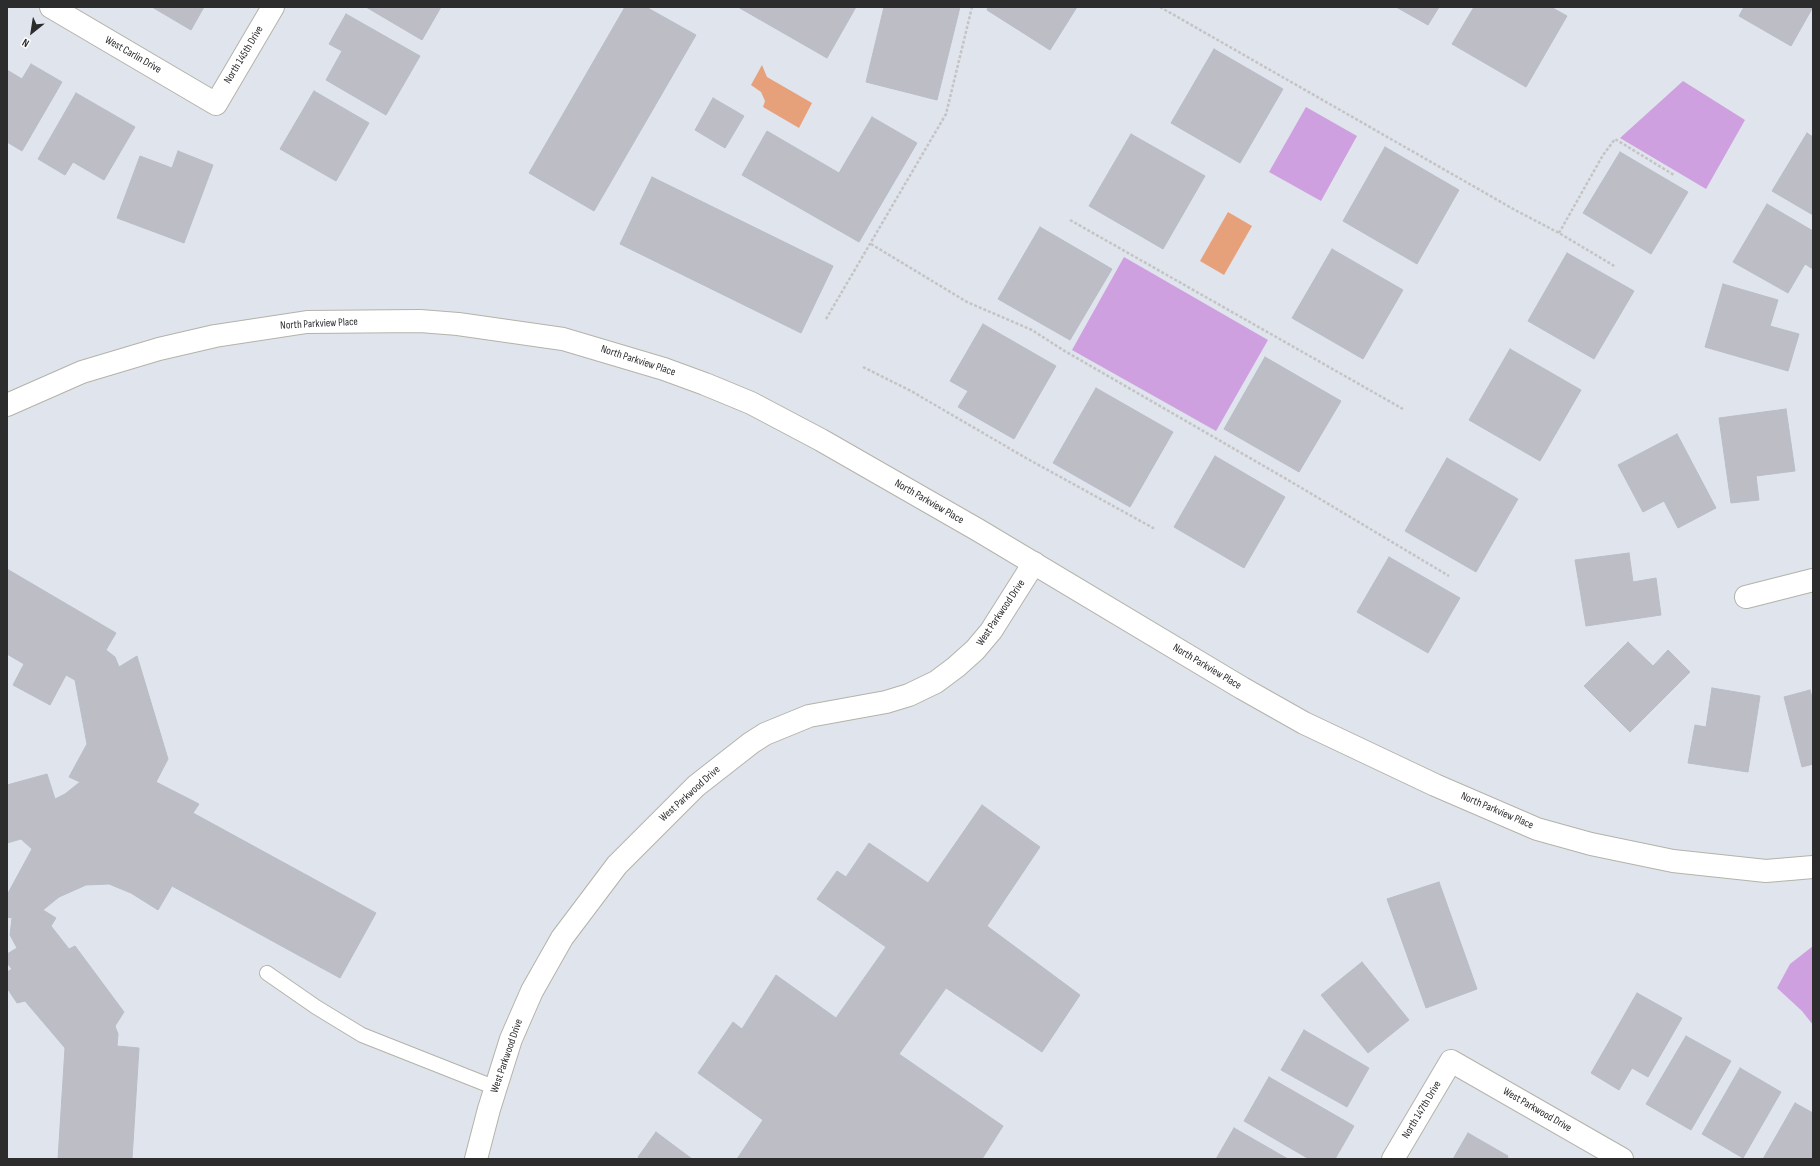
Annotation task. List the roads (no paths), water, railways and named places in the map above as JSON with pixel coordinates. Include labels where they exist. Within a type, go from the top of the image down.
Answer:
[{"type":"street","name":"West Carlin Drive","points":[[51,7],[216,104]]},
{"type":"street","name":"North 145th Drive","points":[[216,104],[273,7]]},
{"type":"street","name":"North Parkview Place","points":[[7,405],[60,381],[107,363],[214,336],[307,322],[420,321],[458,324],[562,339],[664,369],[750,403],[821,440],[1304,723],[1435,785],[1538,829],[1591,844],[1673,861],[1766,871],[1813,867]]},
{"type":"street","name":"West Parkwood Drive","points":[[476,1159],[511,1039],[532,991],[562,938],[617,865],[696,786],[751,743],[765,734],[809,716],[886,702],[909,695],[936,682],[975,650],[992,631],[1034,564]]},
{"type":"street","points":[[1746,597],[1813,580]]},
{"type":"street","name":"West Parkwood Drive","points":[[1451,1061],[1622,1159]]},
{"type":"street","name":"North 147th Drive","points":[[1393,1159],[1451,1061]]},
{"type":"lane","points":[[267,973],[316,1007],[362,1035],[496,1088]]}]
